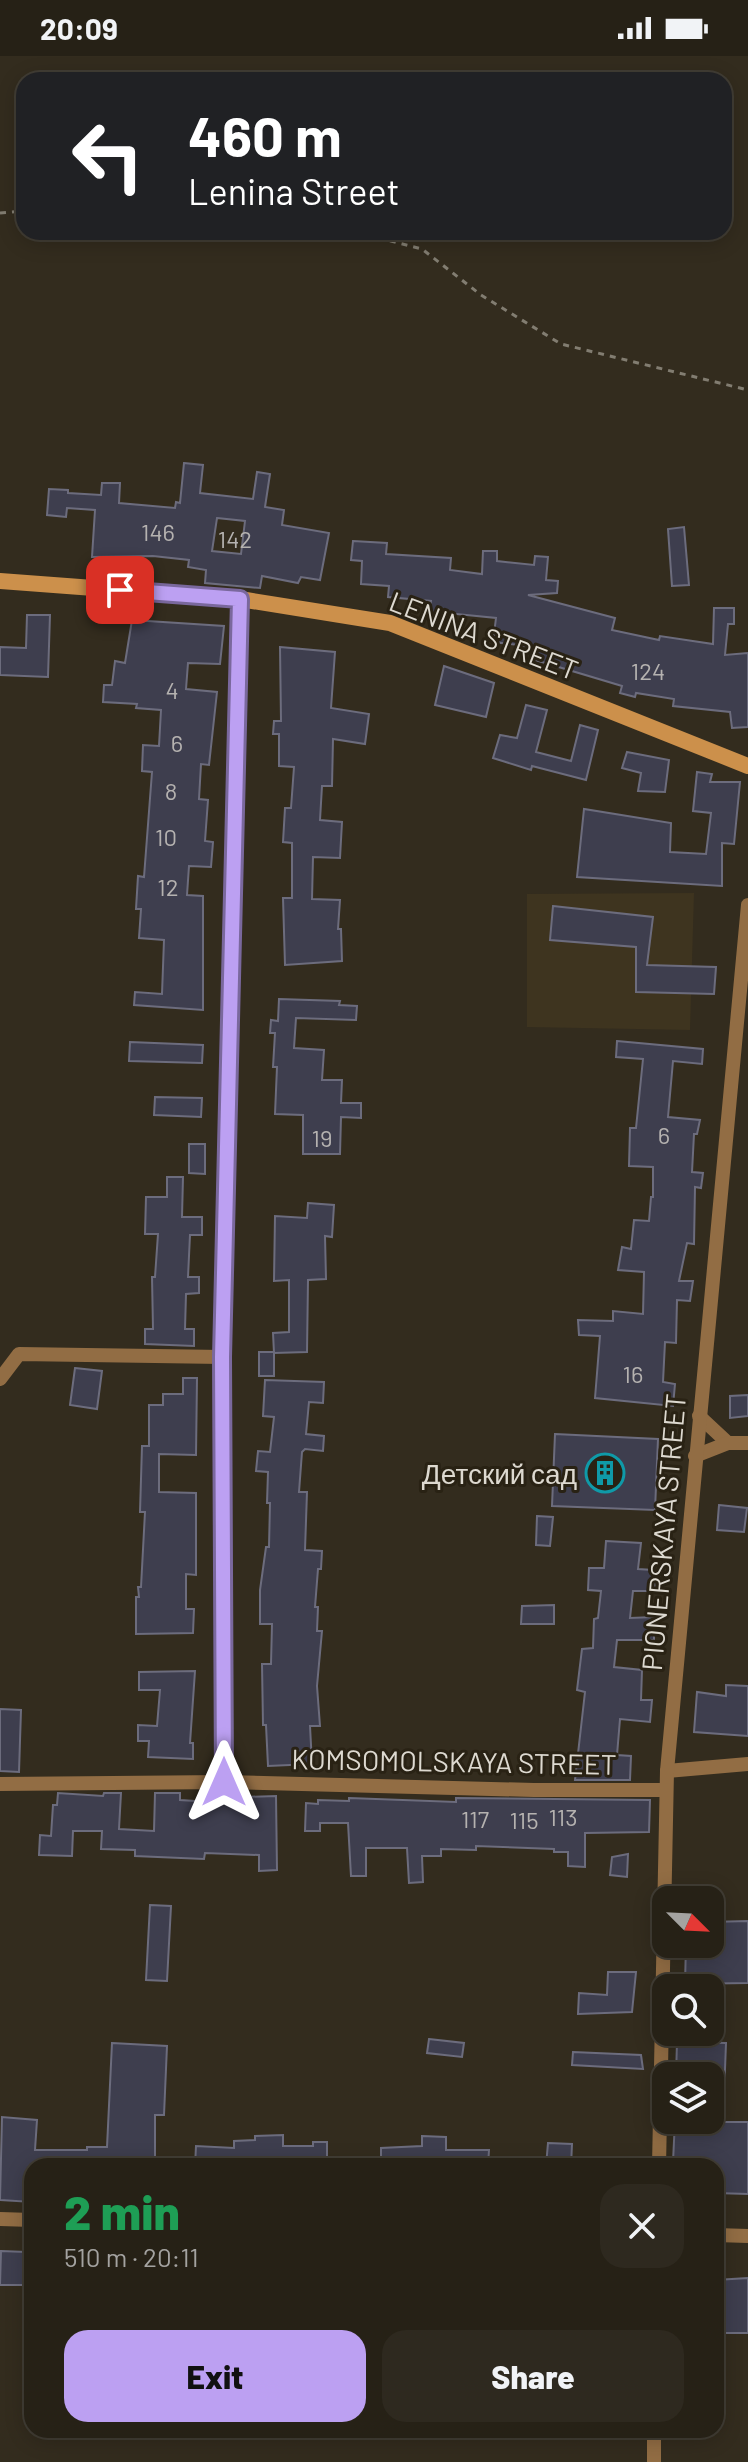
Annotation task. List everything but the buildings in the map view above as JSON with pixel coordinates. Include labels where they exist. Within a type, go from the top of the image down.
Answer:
[{"type":"street","name":"LENINA STREET","points":[[0,581],[240,599],[390,623],[748,766]]},
{"type":"street","points":[[224,1782],[222,1357],[240,599]]},
{"type":"street","name":"PIONERSKAYA STREET","points":[[659,2158],[667,1771],[748,905]]},
{"type":"street","points":[[0,1379],[19,1354],[222,1357]]},
{"type":"street","points":[[699,1416],[728,1443]]},
{"type":"street","points":[[695,1456],[728,1443],[748,1443]]},
{"type":"street","points":[[667,1771],[748,1764]]},
{"type":"street","name":"KOMSOMOLSKAYA STREET","points":[[0,1784],[224,1782],[666,1790]]},
{"type":"street","points":[[0,2219],[24,2220]]},
{"type":"street","points":[[724,2235],[748,2236]]},
{"type":"street","points":[[654,2438],[654,2462]]},
{"type":"path","points":[[387,240],[422,249],[481,295],[561,344],[748,390]]},
{"type":"shaded area","points":[[694,893],[690,1030],[527,1027],[527,894]]},
{"type":"place","name":"Детский сад","points":[[605,1473]]},
{"type":"route","points":[[120,590],[240,599],[222,1357],[224,1782]]}]
